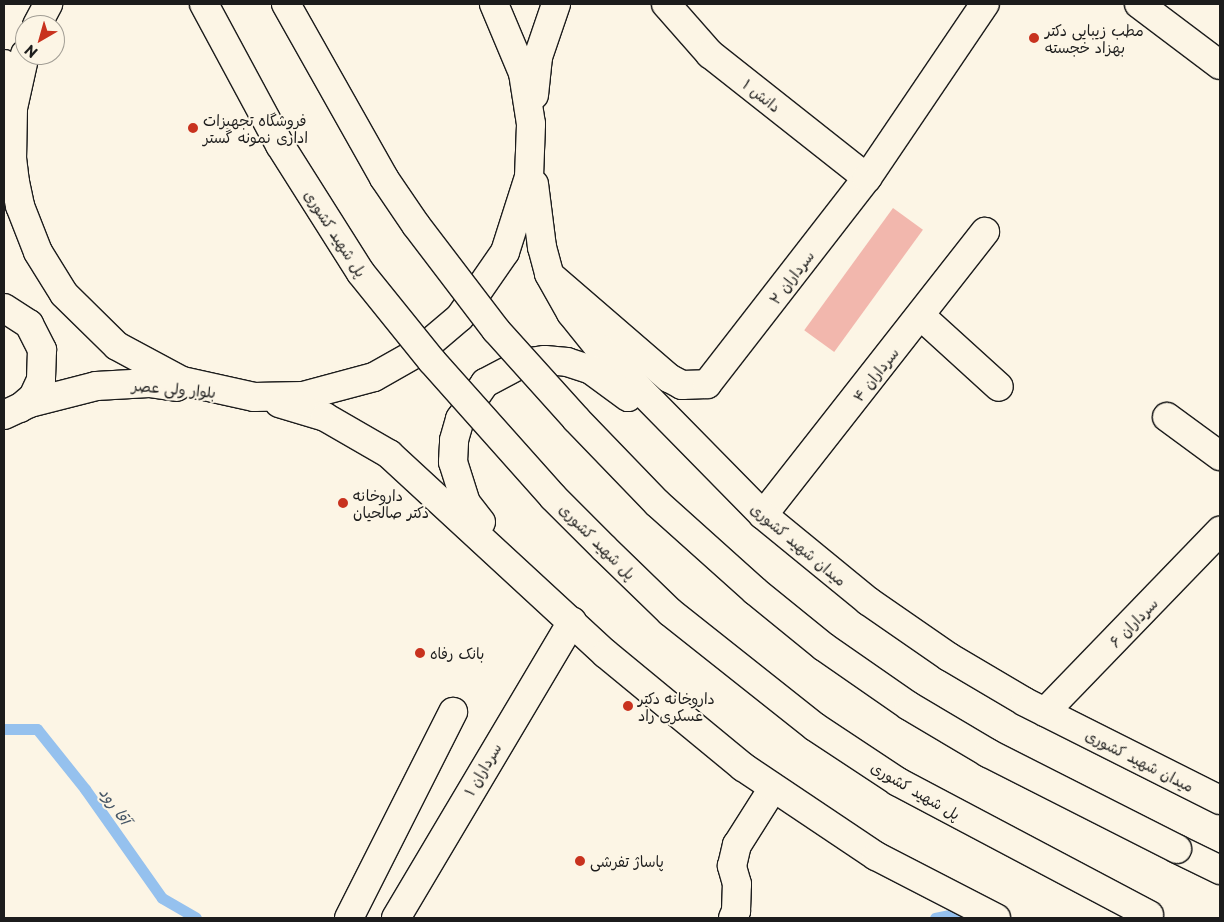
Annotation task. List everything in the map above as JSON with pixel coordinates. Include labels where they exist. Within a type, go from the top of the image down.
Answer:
[{"type":"main road","name":"پل شهید کشوری","points":[[204,4],[280,145],[361,273],[438,368],[553,497],[670,612],[815,728],[898,782],[1152,917]]},
{"type":"main road","points":[[286,4],[384,178],[416,225],[496,330],[576,419],[657,503],[762,597],[824,646],[909,706],[988,753],[1220,870]]},
{"type":"main road","name":"میدان شهید کشوری","points":[[494,4],[523,73],[538,218],[549,274],[584,330],[693,446],[763,515],[899,624],[949,658],[1045,712],[1220,800]]},
{"type":"main road","points":[[531,138],[538,57],[556,4]]},
{"type":"main road","name":"دانش ۱","points":[[666,4],[710,54],[867,178]]},
{"type":"main road","name":"سرداران ۲","points":[[549,274],[669,378],[682,385],[708,384],[867,178],[985,4]]},
{"type":"main road","points":[[1138,4],[1220,65]]},
{"type":"main road","name":"میدان شهید کشوری","points":[[16,65],[12,158],[20,206],[38,252],[64,294],[98,330],[137,360],[182,381],[324,417],[389,454],[572,621],[694,728],[773,788],[876,856],[996,918]]},
{"type":"main road","points":[[4,140],[13,108]]},
{"type":"main road","name":"میدان شهید کشوری","points":[[241,395],[303,396],[351,385],[398,365],[441,335],[477,297],[505,252],[523,203],[531,138]]},
{"type":"main road","name":"سرداران ۴","points":[[763,515],[985,232]]},
{"type":"main road","points":[[4,308],[29,324],[42,350],[41,380],[33,397],[12,412]]},
{"type":"main road","points":[[921,316],[999,387]]},
{"type":"main road","points":[[530,583],[466,503],[457,483],[453,462],[458,426],[470,400],[485,383],[523,363],[567,362],[591,370],[693,446]]},
{"type":"main road","name":"بلوار ولی عصر","points":[[12,412],[71,391],[118,384],[149,383],[241,395]]},
{"type":"main road","points":[[1168,417],[1220,456]]},
{"type":"main road","name":"سرداران ۶","points":[[1045,712],[1220,532]]},
{"type":"main road","name":"سرداران ۱","points":[[396,918],[572,621]]},
{"type":"main road","points":[[349,918],[453,712]]},
{"type":"main road","points":[[733,918],[736,911],[737,884],[732,866],[737,845],[773,788]]},
{"type":"building","points":[[893,208],[923,230],[834,352],[804,330]]},
{"type":"waterway","name":"آقا رود","points":[[4,729],[37,729],[85,789],[162,898],[196,918]]},
{"type":"waterway","name":"آقا رود","points":[[935,918],[958,913]]},
{"type":"place","name":"مطب زیبایی دکتر بهزاد خجسته","points":[[1034,38]]},
{"type":"place","name":"فروشگاه تجهیزات اداری نمونه گستر","points":[[193,128]]},
{"type":"place","name":"داروخانه دکتر صالحیان","points":[[343,503]]},
{"type":"place","name":"بانک رفاه","points":[[420,653]]},
{"type":"place","name":"داروخانه دکتر عسکری راد","points":[[628,706]]},
{"type":"place","name":"پاساژ تفرشی","points":[[580,861]]}]
